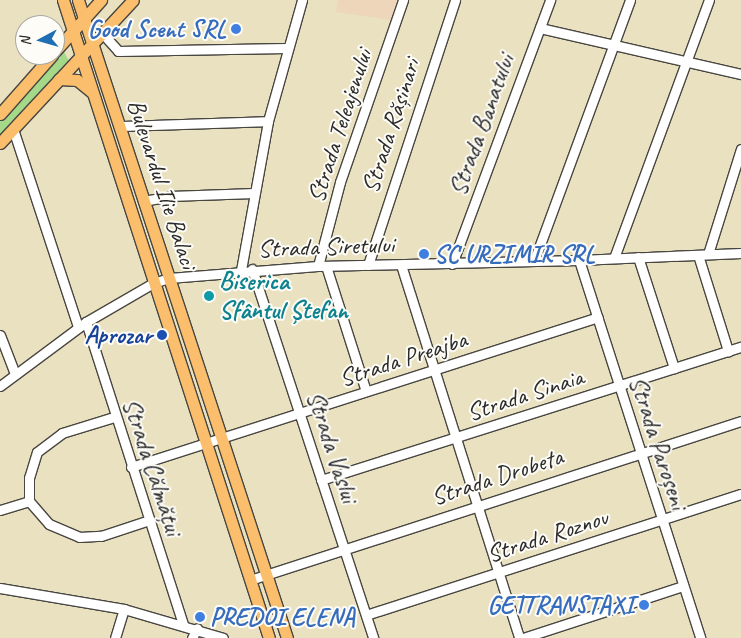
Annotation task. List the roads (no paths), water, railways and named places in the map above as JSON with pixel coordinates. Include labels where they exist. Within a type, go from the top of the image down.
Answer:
[{"type":"main road","name":"Bulevardul Ilie Balaci","points":[[63,0],[269,638]]},
{"type":"main road","name":"Bulevardul Ilie Balaci","points":[[78,0],[287,638]]},
{"type":"main road","points":[[85,0],[100,1]]},
{"type":"main road","points":[[0,143],[133,0]]},
{"type":"main road","points":[[65,40],[100,1]]},
{"type":"main road","points":[[0,114],[43,65]]},
{"type":"main road","points":[[59,80],[77,80],[93,93]]},
{"type":"street","points":[[241,270],[268,121],[286,48],[302,0]]},
{"type":"street","name":"Strada Teleajenului","points":[[322,266],[340,182],[403,0]]},
{"type":"street","name":"Strada Rășinari","points":[[368,265],[455,0]]},
{"type":"street","name":"Strada Banatului","points":[[452,264],[550,0]]},
{"type":"street","points":[[534,261],[630,0]]},
{"type":"street","points":[[614,258],[709,0]]},
{"type":"street","points":[[540,28],[741,74]]},
{"type":"street","points":[[102,32],[118,51],[286,48]]},
{"type":"street","points":[[119,126],[268,121]]},
{"type":"street","name":"Strada Călmățui","points":[[13,129],[131,466],[183,624]]},
{"type":"street","points":[[708,254],[741,150]]},
{"type":"street","points":[[143,201],[170,196],[254,193]]},
{"type":"street","name":"Strada Siretului","points":[[0,386],[82,325],[153,282],[169,278],[252,269],[638,258],[741,252]]},
{"type":"street","points":[[698,254],[728,351]]},
{"type":"street","points":[[638,258],[674,368]]},
{"type":"street","name":"Strada Paroșeni","points":[[579,260],[700,638]]},
{"type":"street","points":[[401,265],[519,638]]},
{"type":"street","points":[[322,266],[366,391]]},
{"type":"street","name":"Strada Vaslui","points":[[252,269],[373,638]]},
{"type":"street","name":"Strada Preajba","points":[[131,466],[597,318]]},
{"type":"street","points":[[0,335],[15,374]]},
{"type":"street","name":"Strada Sinaia","points":[[322,480],[741,347]]},
{"type":"street","points":[[114,417],[62,433],[37,452],[29,478],[29,501],[49,524],[79,537],[100,536],[149,520]]},
{"type":"street","name":"Strada Drobeta","points":[[250,580],[343,548],[741,421]]},
{"type":"street","name":"Strada Roznov","points":[[366,615],[741,494]]},
{"type":"street","points":[[0,510],[29,501]]},
{"type":"street","points":[[523,638],[683,586]]},
{"type":"street","points":[[0,588],[124,609],[197,628],[222,638]]},
{"type":"street","points":[[115,638],[124,609]]},
{"type":"street","points":[[192,638],[197,628]]},
{"type":"place","name":"Good Scent SRL","points":[[236,29]]},
{"type":"place","name":"SC URZIMIR SRL","points":[[424,254]]},
{"type":"place","name":"Biserica Sfântul Ștefan","points":[[209,296]]},
{"type":"place","name":"Aprozar","points":[[162,335]]},
{"type":"place","name":"GETTRANSTAXI","points":[[644,605]]},
{"type":"place","name":"PREDOI ELENA","points":[[200,617]]}]
